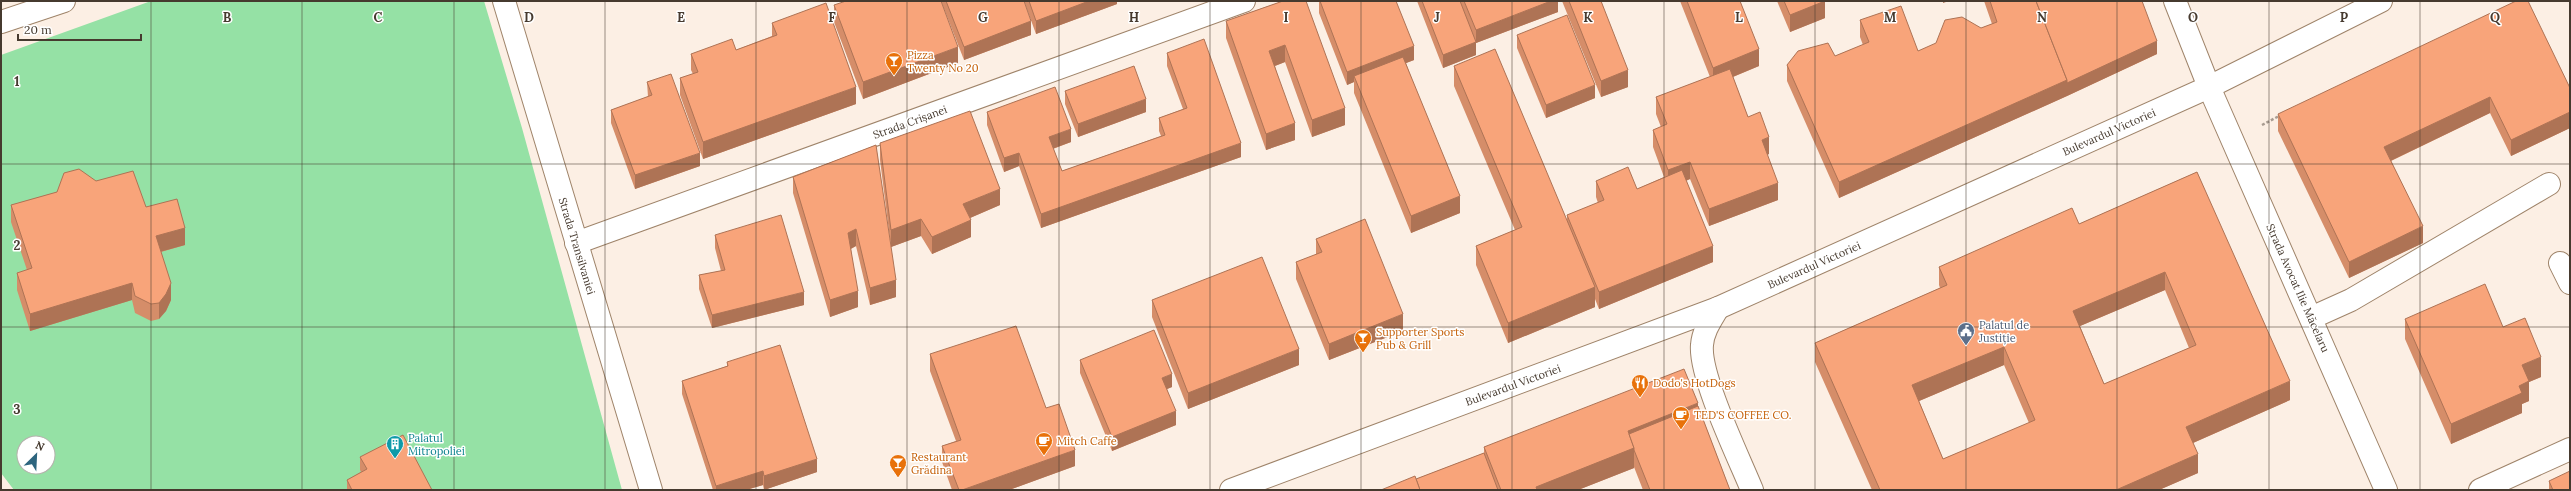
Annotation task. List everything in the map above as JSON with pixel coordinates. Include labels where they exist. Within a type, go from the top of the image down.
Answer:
[{"type":"main road","points":[[1,22],[64,1]]},
{"type":"main road","name":"Strada Transilvaniei","points":[[504,1],[651,490]]},
{"type":"main road","name":"Strada Crișanei","points":[[576,243],[1244,1]]},
{"type":"main road","name":"Strada Avocat Ilie Măcelaru","points":[[2175,1],[2209,87],[2386,490]]},
{"type":"main road","name":"Bulevardul Victoriei","points":[[1231,490],[1718,308],[2209,87],[2381,1]]},
{"type":"main road","points":[[2311,318],[2351,300],[2549,184]]},
{"type":"main road","points":[[2560,263],[2570,283]]},
{"type":"main road","points":[[1718,308],[1708,325],[1702,345],[1706,376],[1752,490]]},
{"type":"main road","points":[[2480,490],[2570,448]]},
{"type":"path","points":[[2255,128],[2283,114]]},
{"type":"green space","points":[[151,1],[484,1],[522,128],[622,490],[14,490],[1,473],[1,55]]},
{"type":"building","points":[[846,1],[941,1],[958,47],[863,82],[834,5]]},
{"type":"building","points":[[946,1],[1024,1],[1031,21],[964,47]]},
{"type":"building","points":[[1029,1],[1089,1],[1036,21]]},
{"type":"building","points":[[1283,1],[1306,1],[1345,108],[1312,120],[1285,45],[1269,51],[1295,123],[1266,134],[1226,21]]},
{"type":"building","points":[[1320,1],[1396,1],[1414,46],[1347,72]]},
{"type":"building","points":[[1422,1],[1460,1],[1476,42],[1443,55]]},
{"type":"building","points":[[1464,1],[1551,1],[1476,30]]},
{"type":"building","points":[[1569,1],[1601,1],[1628,70],[1601,81]]},
{"type":"building","points":[[1687,1],[1740,1],[1759,49],[1713,68]]},
{"type":"building","points":[[1784,1],[1825,1],[1790,15]]},
{"type":"building","points":[[1990,1],[2036,1],[2067,80],[1839,182],[1787,65],[1798,51],[1828,43],[1835,56],[1869,42],[1860,20],[1901,6],[1918,51],[1936,43],[1945,20],[1962,17],[1981,28],[1997,22]]},
{"type":"building","points":[[2036,1],[2142,1],[2157,41],[2067,83]]},
{"type":"building","points":[[2516,1],[2528,1],[2570,88],[2570,112],[2511,140],[2490,97],[2384,147],[2423,226],[2349,262],[2278,114]]},
{"type":"building","points":[[826,3],[856,87],[703,142],[680,78],[698,72],[691,54],[732,39],[736,50],[777,35],[772,23]]},
{"type":"building","points":[[1567,15],[1595,85],[1546,105],[1517,35]]},
{"type":"building","points":[[1204,39],[1241,143],[1041,214],[1019,153],[1004,158],[987,112],[1055,87],[1071,129],[1049,137],[1062,171],[1165,135],[1159,118],[1187,108],[1167,53]]},
{"type":"building","points":[[1495,49],[1595,287],[1508,323],[1476,246],[1522,227],[1454,66]]},
{"type":"building","points":[[1403,57],[1460,196],[1411,216],[1354,76]]},
{"type":"building","points":[[1134,66],[1146,99],[1078,124],[1065,91]]},
{"type":"building","points":[[1730,69],[1748,117],[1760,112],[1769,137],[1762,140],[1778,183],[1709,209],[1690,162],[1668,170],[1653,130],[1667,124],[1656,97]]},
{"type":"building","points":[[671,74],[700,153],[635,175],[611,110],[652,95],[647,82]]},
{"type":"building","points":[[970,111],[1000,189],[963,204],[971,220],[932,237],[921,219],[891,230],[880,143]]},
{"type":"building","points":[[876,145],[896,280],[870,288],[856,229],[848,233],[858,291],[830,300],[793,177]]},
{"type":"building","points":[[1628,167],[1637,189],[1682,170],[1713,246],[1599,292],[1567,215],[1604,200],[1596,181]]},
{"type":"building","points":[[79,169],[96,181],[133,171],[146,207],[177,199],[185,228],[156,236],[171,283],[166,294],[159,303],[151,304],[135,296],[132,283],[30,314],[17,273],[32,268],[11,205],[57,192],[64,173]]},
{"type":"building","name":"Palatul de Justiție","points":[[2197,172],[2290,381],[2186,427],[2198,454],[2116,490],[1880,490],[1815,343],[1947,285],[1939,267],[2072,208],[2079,224]],"holes":[[[2165,272],[2196,345],[2104,384],[2073,311]],[[2004,347],[2035,420],[1943,459],[1912,385]]]},
{"type":"building","points":[[781,215],[804,292],[712,315],[699,275],[725,270],[715,235]]},
{"type":"building","points":[[1365,219],[1403,314],[1329,344],[1296,262],[1322,252],[1316,239]]},
{"type":"building","points":[[1262,257],[1299,349],[1188,393],[1152,300]]},
{"type":"building","points":[[2485,284],[2503,327],[2525,318],[2541,357],[2522,365],[2529,381],[2519,386],[2522,393],[2451,424],[2405,319]]},
{"type":"building","points":[[1016,326],[1046,408],[1059,404],[1075,450],[959,490],[942,446],[961,440],[930,354]]},
{"type":"building","points":[[1154,330],[1172,374],[1162,378],[1176,411],[1112,437],[1080,360]]},
{"type":"building","points":[[780,345],[817,459],[764,476],[763,471],[716,486],[682,381],[728,366],[727,362]]},
{"type":"building","points":[[1684,369],[1698,403],[1628,431],[1634,448],[1536,487],[1537,490],[1501,490],[1484,447]]},
{"type":"building","points":[[1698,406],[1730,490],[1650,490],[1629,434]]},
{"type":"building","name":"Palatul Mitropoliei","points":[[403,435],[432,490],[352,490],[347,480],[367,469],[360,457]]},
{"type":"building","points":[[1484,453],[1498,490],[1420,490],[1416,479]]},
{"type":"building","points":[[2570,471],[2570,490],[2553,490],[2549,481]]},
{"type":"building","points":[[1415,476],[1420,490],[1381,490]]},
{"type":"place","name":"Pizza Twenty No 20","points":[[894,76]]},
{"type":"place","name":"Palatul de Justiție","points":[[1966,346]]},
{"type":"place","name":"Supporter Sports Pub & Grill","points":[[1363,353]]},
{"type":"place","name":"Dodo's HotDogs","points":[[1640,398]]},
{"type":"place","name":"TED'S COFFEE CO.","points":[[1681,430]]},
{"type":"place","name":"Mitch Caffe","points":[[1044,456]]},
{"type":"place","name":"Palatul Mitropoliei","points":[[395,459]]},
{"type":"place","name":"Restaurant Grădina","points":[[898,478]]}]
